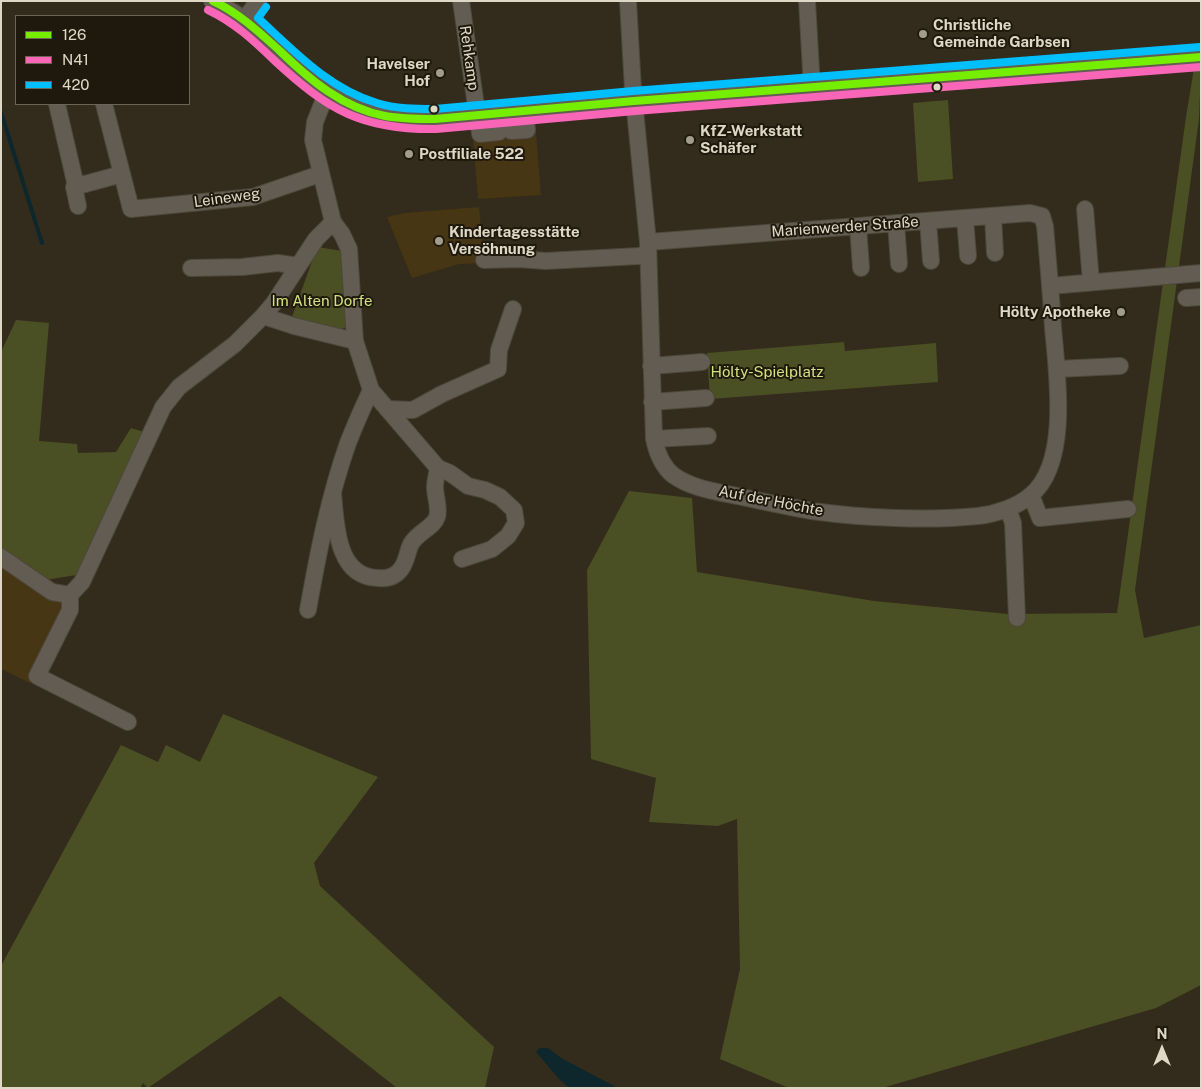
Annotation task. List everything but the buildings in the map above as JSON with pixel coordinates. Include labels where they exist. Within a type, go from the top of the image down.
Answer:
[{"type":"street","points":[[212,1],[245,19],[307,77],[326,92],[361,109],[382,116],[402,119],[435,119],[634,101],[1201,57]]},
{"type":"street","points":[[245,19],[258,1]]},
{"type":"street","name":"Rehkamp","points":[[462,1],[480,134],[527,130],[525,111]]},
{"type":"street","name":"Auf der Höchte","points":[[628,1],[634,101],[648,248],[654,439],[656,451],[663,464],[673,474],[688,483],[711,490],[812,511],[890,517],[980,516],[1008,509],[1031,495],[1042,483],[1051,462],[1056,443],[1058,401],[1045,226],[1042,216]]},
{"type":"street","points":[[807,1],[812,88]]},
{"type":"street","points":[[326,92],[314,126],[313,140],[333,222],[342,234],[349,249],[355,340],[371,390],[438,468],[468,486],[485,490],[500,497],[514,510],[516,522],[508,536],[492,549],[462,559]]},
{"type":"street","points":[[56,105],[76,186],[74,187],[78,206]]},
{"type":"street","points":[[76,186],[122,174],[104,105]]},
{"type":"street","name":"Leineweg","points":[[122,174],[131,209],[253,197],[320,174]]},
{"type":"street","points":[[1085,208],[1091,282]]},
{"type":"street","name":"Marienwerder Straße","points":[[484,260],[546,262],[639,256],[648,248],[858,226],[1030,213],[1042,216]]},
{"type":"street","points":[[993,216],[996,253]]},
{"type":"street","points":[[965,218],[968,256]]},
{"type":"street","points":[[928,221],[931,262]]},
{"type":"street","points":[[128,722],[37,676],[70,610],[70,595],[82,582],[163,408],[179,387],[236,344],[263,316],[274,303],[316,238],[333,222]]},
{"type":"street","points":[[896,223],[899,264]]},
{"type":"street","points":[[858,226],[861,268]]},
{"type":"street","points":[[191,268],[242,267],[278,263],[298,266]]},
{"type":"street","points":[[1050,286],[1201,273]]},
{"type":"street","points":[[387,409],[413,410],[442,394],[498,369],[500,350],[513,309]]},
{"type":"street","points":[[263,316],[294,326],[355,340]]},
{"type":"street","points":[[651,366],[702,362]]},
{"type":"street","points":[[1057,370],[1120,366]]},
{"type":"street","points":[[308,610],[332,493],[349,442],[371,390]]},
{"type":"street","points":[[652,402],[706,398]]},
{"type":"street","points":[[654,439],[708,436]]},
{"type":"street","points":[[332,493],[338,538],[348,564],[365,576],[384,578],[394,576],[402,569],[410,545],[417,535],[436,520],[438,514],[435,487],[438,468]]},
{"type":"street","points":[[1031,495],[1040,518],[1128,509]]},
{"type":"street","points":[[1008,509],[1012,523],[1017,618]]},
{"type":"street","points":[[1,557],[52,592],[70,595]]},
{"type":"shaded area","points":[[535,121],[541,195],[478,199],[472,126]]},
{"type":"shaded area","name":"Kindertagesstätte Versöhnung","points":[[479,207],[484,263],[459,264],[412,278],[387,217],[405,213]]},
{"type":"shaded area","points":[[1,562],[72,608],[30,683],[1,669]]},
{"type":"green space","points":[[1201,67],[1199,119],[1135,590],[1144,638],[1201,625],[1201,985],[1156,1008],[882,1088],[789,1088],[720,1059],[740,969],[737,819],[718,826],[649,822],[656,778],[591,759],[587,570],[629,491],[692,498],[697,572],[874,601],[1008,614],[1117,613],[1186,117],[1194,68]]},
{"type":"green space","points":[[948,100],[953,179],[918,182],[913,103]]},
{"type":"green space","name":"Im Alten Dorfe","points":[[317,247],[343,251],[347,323],[346,327],[342,329],[295,320],[292,317]]},
{"type":"green space","points":[[16,320],[49,323],[39,441],[77,444],[78,453],[116,452],[131,428],[144,432],[76,575],[46,580],[1,549],[1,352]]},
{"type":"green space","name":"Hölty-Spielplatz","points":[[844,342],[845,351],[936,343],[938,382],[710,399],[707,353]]},
{"type":"green space","points":[[223,714],[378,777],[314,863],[320,886],[494,1047],[485,1088],[397,1088],[280,996],[148,1088],[143,1083],[140,1088],[1,1088],[1,966],[121,745],[158,762],[166,745],[200,762]]},
{"type":"water","points":[[540,1048],[548,1048],[561,1058],[618,1088],[570,1088],[560,1080],[536,1052]]},
{"type":"waterway","points":[[1,112],[42,243]]},
{"type":"transit line","name":"126","points":[[213,1],[248,23],[315,82],[341,100],[370,112],[410,119],[435,119],[634,101],[1201,57]]},
{"type":"transit line","name":"420","points":[[266,7],[258,18],[299,56],[328,79],[360,97],[377,103],[413,109],[435,109],[633,91],[1200,47]]},
{"type":"transit line","name":"N41","points":[[208,10],[243,32],[294,78],[330,104],[348,114],[367,121],[387,126],[410,128],[436,129],[635,111],[1201,67]]},
{"type":"place","name":"Christliche Gemeinde Garbsen","points":[[923,34]]},
{"type":"place","name":"Havelser Hof","points":[[440,73]]},
{"type":"place","name":"KfZ-Werkstatt Schäfer","points":[[690,140]]},
{"type":"place","name":"Postfiliale 522","points":[[409,154]]},
{"type":"place","name":"Kindertagesstätte Versöhnung","points":[[439,241]]},
{"type":"place","name":"Hölty Apotheke","points":[[1121,312]]}]
